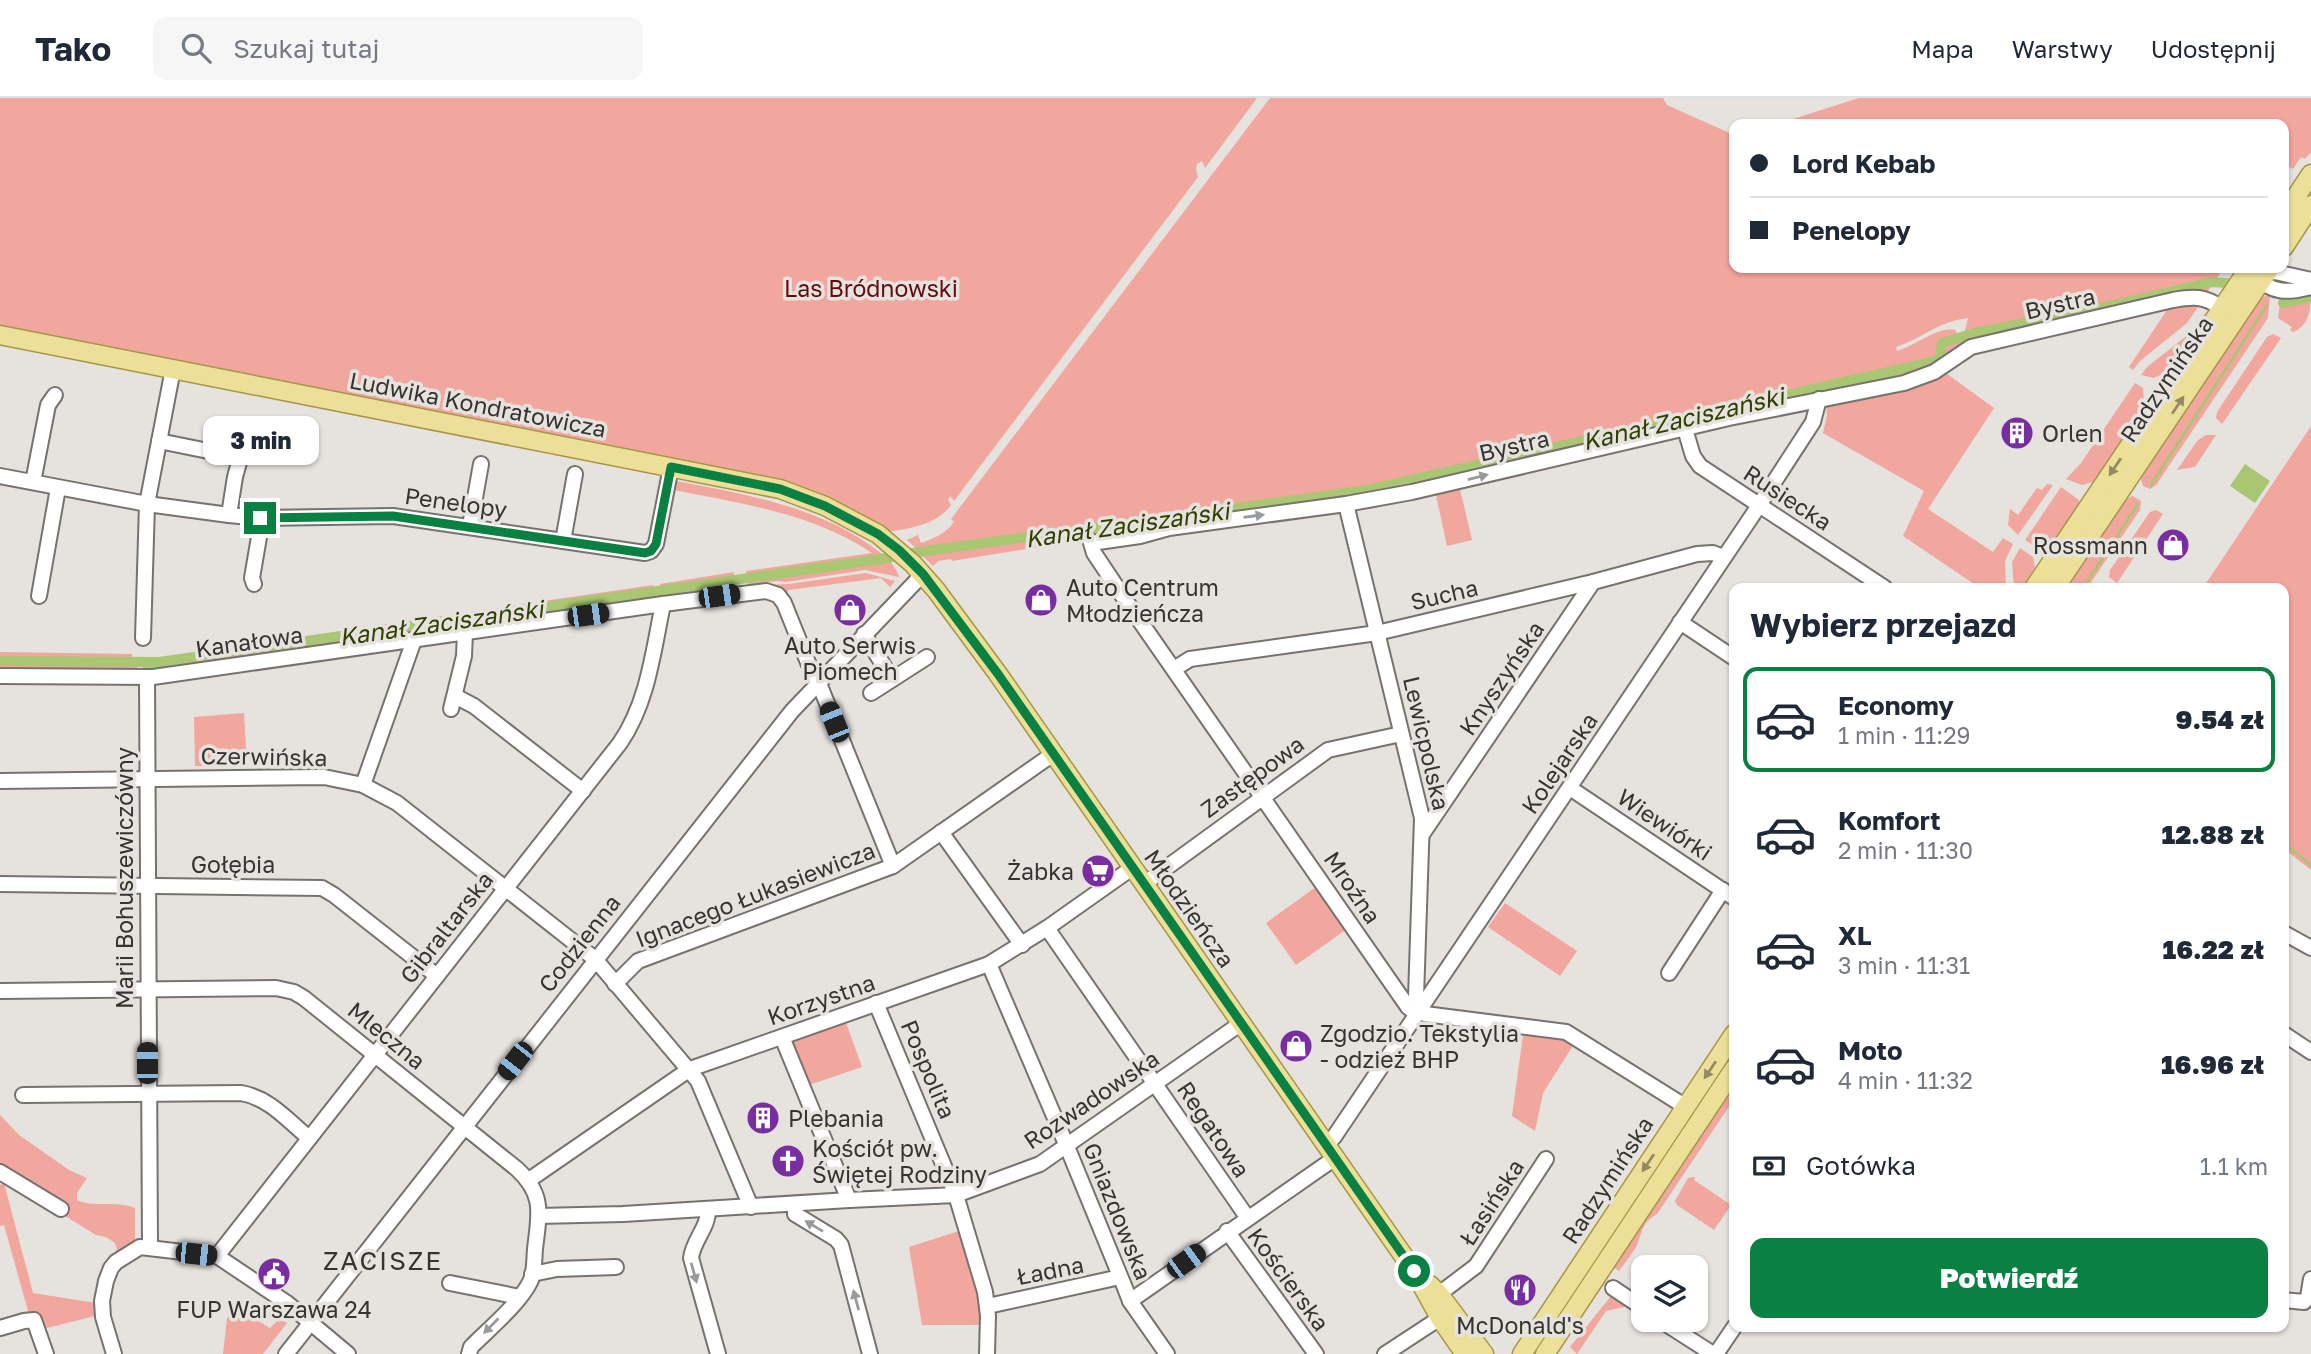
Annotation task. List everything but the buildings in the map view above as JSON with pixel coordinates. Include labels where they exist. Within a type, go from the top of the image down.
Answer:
[{"type":"main road","points":[[2289,207],[2311,174]]},
{"type":"main road","points":[[2289,239],[2311,205]]},
{"type":"main road","name":"Radzymińska","points":[[2037,583],[2222,308],[2263,273]]},
{"type":"main road","name":"Radzymińska","points":[[2058,583],[2264,273]]},
{"type":"main road","name":"Ludwika Kondratowicza","points":[[0,335],[757,484],[803,496],[865,526],[899,550],[918,569]]},
{"type":"main road","name":"Młodzieńcza","points":[[918,569],[998,674],[1414,1271],[1440,1318],[1465,1354]]},
{"type":"main road","name":"Radzymińska","points":[[1522,1354],[1729,1041]]},
{"type":"main road","name":"Radzymińska","points":[[1545,1354],[1728,1090]]},
{"type":"main road","name":"Młodzieńcza","points":[[1414,1271],[1439,1294],[1484,1354]]},
{"type":"street","points":[[2267,273],[2282,292],[2311,287]]},
{"type":"street","points":[[2275,273],[2311,280]]},
{"type":"street","name":"Bystra","points":[[1091,543],[1145,535],[1169,528],[1346,504],[1442,486],[1819,399],[1904,383],[1934,372],[1971,347],[2194,296],[2206,298],[2222,308]]},
{"type":"street","points":[[143,638],[147,504],[173,369]]},
{"type":"street","points":[[33,482],[48,405],[55,395]]},
{"type":"street","name":"Kolejarska","points":[[1330,1152],[1334,1137],[1813,422],[1819,399]]},
{"type":"street","name":"Rusiecka","points":[[1685,429],[1693,456],[1700,466],[1878,583]]},
{"type":"street","points":[[229,515],[246,437]]},
{"type":"street","points":[[159,441],[223,454]]},
{"type":"street","points":[[470,526],[481,464]]},
{"type":"street","name":"Penelopy","points":[[0,476],[147,504],[229,515],[260,518],[382,516],[470,526],[640,553],[651,551],[658,538],[671,467]]},
{"type":"street","points":[[563,541],[575,474]]},
{"type":"street","points":[[39,596],[58,488]]},
{"type":"street","name":"Lewicpolska","points":[[1346,504],[1422,818],[1416,997]]},
{"type":"street","points":[[254,584],[251,578],[260,518]]},
{"type":"street","name":"Mroźna","points":[[1091,543],[1094,554],[1408,1007],[1418,1013]]},
{"type":"street","name":"Sucha","points":[[1174,669],[1190,659],[1377,633],[1593,582],[1697,554],[1713,553],[1723,557]]},
{"type":"street","name":"Codzienna","points":[[286,1354],[792,711],[864,634],[918,569]]},
{"type":"street","name":"Knyszyńska","points":[[1423,833],[1593,582]]},
{"type":"street","name":"Kanałowa","points":[[0,676],[146,678],[766,591],[782,599],[818,681]]},
{"type":"street","name":"Gibraltarska","points":[[217,1256],[620,743],[638,712],[647,684],[663,604]]},
{"type":"street","points":[[1680,622],[1729,655]]},
{"type":"street","points":[[464,632],[464,656],[453,702],[474,706],[583,791]]},
{"type":"street","points":[[864,634],[892,679]]},
{"type":"street","points":[[363,785],[414,640]]},
{"type":"street","points":[[871,693],[927,657]]},
{"type":"street","name":"Marii Bohuszewiczówny","points":[[146,678],[150,1247]]},
{"type":"street","points":[[818,681],[893,866]]},
{"type":"street","name":"Zastępowa","points":[[1144,884],[1328,750],[1401,734]]},
{"type":"street","name":"Ignacego Łukasiewicza","points":[[615,984],[638,961],[893,866],[1053,754]]},
{"type":"street","name":"Czerwińska","points":[[0,781],[324,777],[363,785],[397,803],[595,959],[698,1081],[751,1207]]},
{"type":"street","name":"Wiewiórki","points":[[1570,788],[1728,894]]},
{"type":"street","points":[[941,832],[1022,944]]},
{"type":"street","name":"Korzystna","points":[[529,1180],[690,1069],[989,964],[1047,929],[1132,868]]},
{"type":"street","name":"Gołębia","points":[[0,884],[322,887],[437,976]]},
{"type":"street","points":[[1669,973],[1728,894]]},
{"type":"street","name":"Regatowa","points":[[1047,929],[1247,1217]]},
{"type":"street","points":[[2289,936],[2311,948]]},
{"type":"street","name":"Gniazdowska","points":[[989,964],[1130,1300],[1159,1351]]},
{"type":"street","name":"Mleczna","points":[[0,991],[285,989],[304,998],[529,1180]]},
{"type":"street","name":"Pospolita","points":[[876,1003],[956,1195],[988,1306],[987,1354]]},
{"type":"street","points":[[1418,1013],[1566,1031],[1685,1107]]},
{"type":"street","name":"Rozwadowska","points":[[539,1216],[582,1216],[956,1195],[1040,1164],[1240,1024]]},
{"type":"street","points":[[782,1037],[849,1200]]},
{"type":"street","points":[[2289,1037],[2311,1052]]},
{"type":"street","points":[[23,1095],[241,1093],[254,1096],[268,1104],[309,1138]]},
{"type":"street","points":[[1130,1300],[1247,1217],[1330,1152]]},
{"type":"street","name":"Łasińska","points":[[1439,1294],[1476,1266],[1546,1159]]},
{"type":"street","points":[[0,1172],[61,1209]]},
{"type":"street","points":[[470,1350],[520,1297],[531,1281],[539,1201],[529,1180]]},
{"type":"street","points":[[795,1203],[795,1214],[836,1239],[841,1245],[870,1354]]},
{"type":"street","points":[[708,1209],[706,1222],[694,1244],[691,1258],[718,1354]]},
{"type":"street","name":"Kościerska","points":[[1227,1231],[1315,1354]]},
{"type":"street","points":[[114,1354],[103,1317],[102,1301],[108,1273],[122,1256],[140,1247],[217,1256],[258,1281],[348,1354]]},
{"type":"street","points":[[532,1274],[557,1269],[616,1267]]},
{"type":"street","name":"Ładna","points":[[988,1306],[1120,1277]]},
{"type":"street","points":[[2289,1300],[2304,1302],[2308,1297],[2311,1279]]},
{"type":"street","points":[[450,1283],[520,1297]]},
{"type":"street","points":[[1613,1289],[1631,1300]]},
{"type":"street","points":[[1385,1354],[1440,1318]]},
{"type":"street","points":[[0,1328],[34,1321],[46,1354]]},
{"type":"street","points":[[1679,1332],[1715,1354],[1731,1332]]},
{"type":"green space","name":"Las Bródnowski","points":[[0,98],[1257,98],[1205,168],[1202,161],[1197,164],[1198,177],[954,501],[950,496],[948,500],[951,505],[946,511],[925,524],[887,531],[839,506],[157,360],[158,356],[107,346],[106,350],[0,329]]},
{"type":"green space","points":[[1270,98],[1663,98],[1667,105],[1729,133],[1729,273],[2220,273],[2207,292],[2192,292],[1973,339],[1965,330],[1968,318],[1957,320],[1896,347],[1897,351],[1942,330],[1955,330],[1959,336],[1941,343],[1936,360],[1374,487],[918,550],[907,540],[918,535],[921,543],[935,537],[951,526],[954,522],[951,519]]},
{"type":"green space","points":[[1859,98],[2311,98],[2311,152],[2305,159],[2301,157],[2293,169],[2289,168],[2289,119],[1793,119]]},
{"type":"green space","points":[[2311,291],[2306,321],[2293,332],[2290,330],[2292,327],[2278,318],[2281,295]]},
{"type":"green space","points":[[2270,294],[2268,318],[2156,485],[2150,489],[2143,486],[2142,476],[2261,298]]},
{"type":"green space","points":[[2202,301],[2187,323],[2140,361],[2133,370],[2129,367],[2171,304]]},
{"type":"green space","points":[[2208,308],[2166,372],[2154,378],[2141,375],[2147,367],[2189,334]]},
{"type":"green space","points":[[2273,334],[2281,338],[2222,424],[2216,418],[2217,412],[2267,337]]},
{"type":"green space","points":[[1962,339],[1962,348],[1926,371],[1822,395],[1820,389],[1937,363],[1942,358],[1943,344]]},
{"type":"green space","points":[[1943,371],[1994,408],[1928,509],[1993,552],[2003,538],[2013,544],[2005,561],[2006,583],[1973,583],[1903,536],[1924,491],[1823,433],[1827,415],[1826,402]]},
{"type":"green space","points":[[2135,383],[2143,388],[2144,406],[2093,482],[2082,485],[2066,479],[2081,463]]},
{"type":"green space","points":[[1814,391],[1815,397],[1382,493],[1381,489]]},
{"type":"green space","points":[[2311,426],[2311,870],[2289,853],[2289,583],[2206,583]]},
{"type":"green space","points":[[2206,435],[2216,435],[2195,467],[2177,470],[2198,440]]},
{"type":"green space","points":[[676,481],[777,503],[825,520],[870,545],[891,563],[899,577],[865,570],[748,585],[746,571],[872,553],[849,539],[801,519],[674,490]]},
{"type":"green space","points":[[2047,484],[2053,485],[2018,535],[2008,525],[2010,509],[2018,515],[2037,488],[2042,490]]},
{"type":"green space","points":[[2061,487],[2079,500],[2079,504],[2045,553],[2025,540]]},
{"type":"green space","points":[[1460,489],[1472,540],[1447,546],[1436,495]]},
{"type":"green space","points":[[1374,490],[1375,494],[1181,524],[1180,518],[1125,526],[1126,534],[1108,537],[1106,528]]},
{"type":"green space","points":[[2132,496],[2141,501],[2140,510],[2090,583],[2070,583],[2127,499]]},
{"type":"green space","points":[[2156,510],[2163,514],[2117,583],[2109,577],[2110,570],[2150,512]]},
{"type":"green space","points":[[1100,528],[1101,538],[1056,540],[1057,544],[938,561],[933,566],[920,553]]},
{"type":"green space","points":[[2020,548],[2033,557],[2035,567],[2026,583],[2014,583],[2012,562]]},
{"type":"green space","points":[[734,572],[734,589],[679,597],[679,594],[661,596],[660,584]]},
{"type":"green space","points":[[866,573],[895,581],[890,587],[881,578],[788,590],[787,596],[763,585],[789,584]]},
{"type":"green space","points":[[653,585],[655,597],[639,600],[639,603],[166,671],[165,667],[143,670],[144,658]]},
{"type":"green space","points":[[0,652],[132,654],[132,657],[137,657],[137,670],[0,672]]},
{"type":"green space","points":[[244,713],[247,766],[195,766],[194,717]]},
{"type":"green space","points":[[1316,887],[1347,929],[1296,965],[1266,923]]},
{"type":"green space","points":[[1505,903],[1577,951],[1560,976],[1488,927]]},
{"type":"green space","points":[[846,1023],[862,1067],[809,1085],[791,1041]]},
{"type":"green space","points":[[1523,1035],[1568,1040],[1574,1044],[1543,1093],[1535,1131],[1512,1116]]},
{"type":"green space","points":[[1729,1096],[1729,1106],[1657,1214],[1645,1225],[1636,1247],[1619,1271],[1613,1267]]},
{"type":"green space","points":[[0,1115],[19,1135],[69,1170],[87,1178],[77,1193],[77,1200],[90,1204],[120,1204],[135,1208],[135,1242],[114,1254],[117,1249],[115,1243],[96,1235],[62,1214],[0,1169]]},
{"type":"green space","points":[[1695,1177],[1694,1180],[1729,1204],[1729,1208],[1714,1230],[1675,1201],[1688,1178]]},
{"type":"green space","points":[[4,1183],[33,1293],[96,1303],[95,1316],[43,1329],[19,1314],[28,1311],[4,1225],[0,1226],[0,1185]]},
{"type":"green space","points":[[959,1231],[979,1302],[979,1325],[922,1325],[909,1247]]},
{"type":"green space","points":[[1611,1296],[1629,1306],[1606,1311],[1577,1354],[1570,1347]]},
{"type":"green space","points":[[239,1309],[270,1328],[280,1318],[287,1323],[263,1354],[223,1354],[227,1318]]},
{"type":"shaded area","points":[[2245,464],[2270,481],[2255,503],[2230,486]]},
{"type":"waterway","name":"Kanał Zaciszański","points":[[0,661],[159,662],[1367,490],[1936,361],[1940,358],[1942,343],[1974,333],[2092,310],[2212,282],[2227,283]]},
{"type":"waterway","name":"Kanał Zaciszański","points":[[2283,303],[2311,297]]},
{"type":"waterway","points":[[2151,485],[2267,305]]},
{"type":"waterway","points":[[2086,583],[2138,504]]},
{"type":"waterway","points":[[2289,847],[2311,865]]},
{"type":"place","name":"Orlen","points":[[2017,433]]},
{"type":"place","name":"Rossmann","points":[[2173,545]]},
{"type":"place","name":"Auto Centrum Młodzieńcza","points":[[1041,600]]},
{"type":"place","name":"Auto Serwis Piomech","points":[[850,610]]},
{"type":"place","name":"Żabka","points":[[1098,871]]},
{"type":"place","name":"Zgodzio. Tekstylia - odzież BHP","points":[[1296,1046]]},
{"type":"place","name":"Plebania","points":[[763,1118]]},
{"type":"place","name":"Kościół pw. Świętej Rodziny","points":[[788,1161]]},
{"type":"place","name":"FUP Warszawa 24","points":[[274,1274]]},
{"type":"place","name":"McDonald's","points":[[1520,1290]]},
{"type":"district","name":"ZACISZE","points":[[383,1260]]},
{"type":"route","points":[[260,518],[393,516],[645,553],[651,551],[656,544],[671,467],[803,496],[878,534],[923,574],[998,674],[1414,1271]]}]
